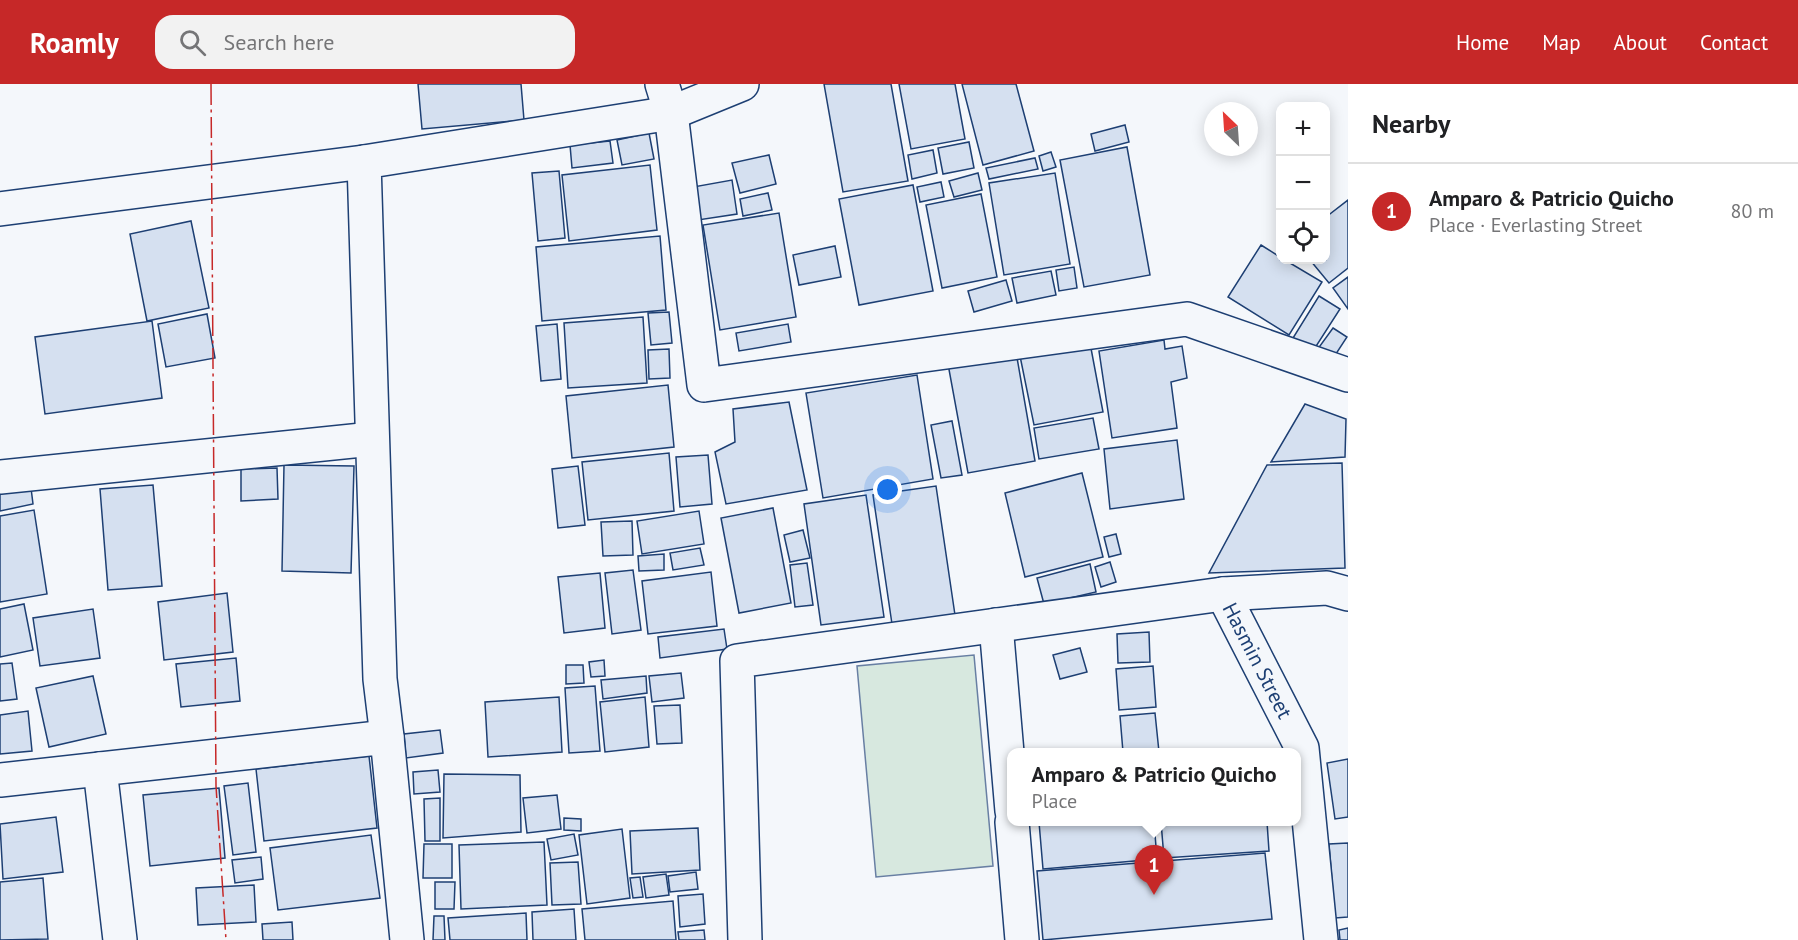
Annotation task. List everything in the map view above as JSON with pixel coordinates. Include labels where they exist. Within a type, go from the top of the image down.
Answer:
[{"type":"street","points":[[0,209],[364,162],[742,84]]},
{"type":"street","points":[[666,98],[704,385],[1187,319],[1348,375]]},
{"type":"street","points":[[364,162],[380,679],[407,940]]},
{"type":"street","points":[[0,477],[372,439]]},
{"type":"street","points":[[745,940],[737,661],[1222,594],[1327,588],[1348,594]]},
{"type":"street","name":"Hasmin Street","points":[[1222,594],[1302,748],[1321,940]]},
{"type":"street","points":[[996,625],[1007,761]]},
{"type":"street","points":[[0,780],[387,737]]},
{"type":"street","points":[[100,769],[120,940]]},
{"type":"street","points":[[1012,826],[1022,940]]},
{"type":"shaded area","points":[[974,655],[993,866],[876,877],[857,666]]},
{"type":"building","points":[[418,84],[521,84],[524,120],[422,129]]},
{"type":"building","points":[[824,84],[891,84],[908,181],[843,192]]},
{"type":"building","points":[[899,84],[955,84],[965,139],[911,149]]},
{"type":"building","points":[[962,84],[1016,84],[1034,151],[983,165]]},
{"type":"building","points":[[1125,125],[1129,142],[1095,151],[1091,134]]},
{"type":"building","points":[[649,133],[654,159],[622,165],[617,140]]},
{"type":"building","points":[[610,141],[613,163],[572,168],[570,145]]},
{"type":"building","points":[[969,142],[974,168],[943,174],[938,148]]},
{"type":"building","points":[[1127,147],[1150,275],[1084,287],[1060,160]]},
{"type":"building","points":[[933,150],[937,173],[912,179],[908,155]]},
{"type":"building","points":[[1051,152],[1056,167],[1043,171],[1039,156]]},
{"type":"building","points":[[769,155],[776,184],[740,193],[732,163]]},
{"type":"building","points":[[1035,158],[1038,169],[989,179],[986,168]]},
{"type":"building","points":[[650,165],[657,230],[569,241],[562,175]]},
{"type":"building","points":[[559,171],[565,238],[538,241],[532,173]]},
{"type":"building","points":[[978,173],[982,190],[954,197],[949,181]]},
{"type":"building","points":[[1055,173],[1070,264],[1004,275],[989,183]]},
{"type":"building","points":[[732,180],[737,214],[698,220],[693,187]]},
{"type":"building","points":[[941,182],[944,197],[920,202],[917,187]]},
{"type":"building","points":[[913,185],[933,291],[859,305],[839,199]]},
{"type":"building","points":[[768,193],[772,210],[743,216],[740,199]]},
{"type":"building","points":[[981,194],[997,277],[942,288],[926,205]]},
{"type":"building","points":[[1348,200],[1348,268],[1329,283],[1313,264],[1330,264],[1330,214]]},
{"type":"building","points":[[779,213],[796,317],[720,330],[703,225]]},
{"type":"building","points":[[191,221],[209,308],[147,321],[130,234]]},
{"type":"building","points":[[660,236],[666,310],[542,321],[536,247]]},
{"type":"building","points":[[1261,245],[1276,254],[1276,264],[1292,264],[1322,282],[1289,335],[1228,297]]},
{"type":"building","points":[[835,246],[841,277],[799,285],[793,255]]},
{"type":"building","points":[[1074,267],[1077,288],[1059,291],[1056,270]]},
{"type":"building","points":[[1051,271],[1056,295],[1017,303],[1012,278]]},
{"type":"building","points":[[1348,277],[1348,309],[1333,288]]},
{"type":"building","points":[[1006,280],[1012,301],[974,312],[968,291]]},
{"type":"building","points":[[1319,296],[1340,309],[1313,351],[1293,338]]},
{"type":"building","points":[[669,312],[672,343],[651,345],[648,313]]},
{"type":"building","points":[[207,314],[215,358],[166,367],[158,324]]},
{"type":"building","points":[[643,317],[647,383],[568,388],[564,323]]},
{"type":"building","points":[[152,321],[162,398],[45,414],[35,337]]},
{"type":"building","points":[[557,324],[561,379],[541,381],[536,326]]},
{"type":"building","points":[[788,324],[791,342],[739,351],[736,333]]},
{"type":"building","points":[[1333,328],[1347,337],[1332,360],[1317,350]]},
{"type":"building","points":[[1164,340],[1165,349],[1182,346],[1187,378],[1171,382],[1177,428],[1112,438],[1099,351]]},
{"type":"building","points":[[1090,343],[1103,412],[1034,425],[1020,356]]},
{"type":"building","points":[[669,349],[670,378],[649,379],[648,350]]},
{"type":"building","points":[[1016,352],[1035,461],[968,473],[948,364]]},
{"type":"building","points":[[917,375],[933,479],[823,498],[806,393]]},
{"type":"building","points":[[668,385],[674,447],[572,458],[566,396]]},
{"type":"building","points":[[789,402],[807,490],[726,504],[715,452],[735,442],[733,409]]},
{"type":"building","points":[[1305,404],[1346,419],[1345,457],[1271,462]]},
{"type":"building","points":[[1093,418],[1099,449],[1039,459],[1034,428]]},
{"type":"building","points":[[952,421],[962,475],[941,478],[931,425]]},
{"type":"building","points":[[1177,440],[1184,499],[1110,509],[1104,449]]},
{"type":"building","points":[[669,453],[674,511],[588,520],[582,462]]},
{"type":"building","points":[[708,455],[712,504],[680,507],[676,457]]},
{"type":"building","points":[[1342,463],[1345,568],[1209,573],[1267,465]]},
{"type":"building","points":[[284,465],[354,466],[351,573],[282,571]]},
{"type":"building","points":[[578,466],[585,525],[558,528],[552,469]]},
{"type":"building","points":[[277,468],[278,499],[241,501],[241,469]]},
{"type":"building","points":[[1082,473],[1103,557],[1025,577],[1005,493]]},
{"type":"building","points":[[153,485],[162,586],[108,590],[100,489]]},
{"type":"building","points":[[936,486],[955,615],[892,624],[873,495]]},
{"type":"building","points":[[31,488],[33,504],[0,511],[0,493]]},
{"type":"building","points":[[866,495],[884,617],[821,625],[804,504]]},
{"type":"building","points":[[773,508],[791,603],[739,613],[721,518]]},
{"type":"building","points":[[34,510],[47,594],[0,602],[0,516]]},
{"type":"building","points":[[699,511],[704,544],[642,554],[637,521]]},
{"type":"building","points":[[632,521],[633,555],[603,556],[601,522]]},
{"type":"building","points":[[803,530],[810,558],[790,562],[784,535]]},
{"type":"building","points":[[1116,534],[1121,554],[1109,557],[1104,537]]},
{"type":"building","points":[[700,548],[704,565],[673,570],[670,553]]},
{"type":"building","points":[[664,554],[664,570],[639,571],[638,556]]},
{"type":"building","points":[[1110,562],[1116,582],[1101,587],[1095,567]]},
{"type":"building","points":[[807,563],[813,605],[795,607],[790,565]]},
{"type":"building","points":[[1090,564],[1096,592],[1044,604],[1037,578]]},
{"type":"building","points":[[633,570],[641,630],[612,634],[605,573]]},
{"type":"building","points":[[711,572],[717,626],[648,634],[642,581]]},
{"type":"building","points":[[600,573],[605,628],[564,633],[558,577]]},
{"type":"building","points":[[227,593],[233,652],[164,660],[158,602]]},
{"type":"building","points":[[24,604],[33,650],[0,657],[0,609]]},
{"type":"building","points":[[93,609],[100,658],[40,666],[33,618]]},
{"type":"building","points":[[724,629],[727,649],[660,658],[658,637]]},
{"type":"building","points":[[1149,632],[1150,662],[1118,663],[1117,634]]},
{"type":"building","points":[[1080,648],[1087,672],[1060,679],[1053,655]]},
{"type":"building","points":[[236,658],[240,701],[181,707],[176,664]]},
{"type":"building","points":[[604,660],[605,676],[591,677],[589,662]]},
{"type":"building","points":[[12,663],[17,699],[0,701],[0,664]]},
{"type":"building","points":[[566,665],[583,665],[584,683],[566,684]]},
{"type":"building","points":[[1153,666],[1156,707],[1119,710],[1116,669]]},
{"type":"building","points":[[681,673],[684,698],[652,702],[649,676]]},
{"type":"building","points":[[93,676],[106,734],[49,747],[36,688]]},
{"type":"building","points":[[646,676],[647,693],[603,699],[601,680]]},
{"type":"building","points":[[595,686],[600,751],[569,753],[565,688]]},
{"type":"building","points":[[559,697],[562,752],[488,757],[485,702]]},
{"type":"building","points":[[645,697],[649,747],[605,752],[600,702]]},
{"type":"building","points":[[680,705],[682,743],[657,744],[654,706]]},
{"type":"building","points":[[28,711],[32,751],[0,754],[0,715]]},
{"type":"building","points":[[1155,713],[1159,748],[1123,748],[1120,716]]},
{"type":"building","points":[[440,730],[443,753],[406,758],[404,734]]},
{"type":"building","points":[[369,756],[377,828],[264,841],[256,769]]},
{"type":"building","points":[[1348,759],[1348,817],[1335,819],[1327,763]]},
{"type":"building","points":[[438,770],[440,792],[414,794],[413,772]]},
{"type":"building","points":[[444,774],[520,775],[521,832],[443,838]]},
{"type":"building","points":[[248,783],[256,852],[233,855],[224,786]]},
{"type":"building","points":[[219,788],[225,858],[150,866],[143,795]]},
{"type":"building","points":[[557,795],[561,829],[527,833],[523,798]]},
{"type":"building","points":[[440,798],[440,841],[425,841],[424,799]]},
{"type":"building","points":[[56,817],[63,872],[3,879],[0,824]]},
{"type":"building","points":[[564,818],[581,819],[581,831],[564,830]]},
{"type":"building","points":[[1039,826],[1154,826],[1157,859],[1043,869]]},
{"type":"building","points":[[1161,826],[1267,826],[1269,851],[1164,858]]},
{"type":"building","points":[[698,828],[700,870],[632,874],[630,831]]},
{"type":"building","points":[[622,829],[630,898],[587,904],[579,835]]},
{"type":"building","points":[[574,834],[578,855],[551,860],[547,839]]},
{"type":"building","points":[[371,835],[380,898],[278,910],[270,848]]},
{"type":"building","points":[[544,842],[547,905],[461,909],[459,845]]},
{"type":"building","points":[[1348,843],[1348,917],[1335,918],[1329,844]]},
{"type":"building","points":[[424,844],[452,844],[452,878],[423,878]]},
{"type":"building","points":[[1265,853],[1272,919],[1043,940],[1037,871]]},
{"type":"building","points":[[261,857],[263,879],[235,883],[232,860]]},
{"type":"building","points":[[578,862],[581,904],[552,905],[550,863]]},
{"type":"building","points":[[696,872],[698,889],[670,892],[668,876]]},
{"type":"building","points":[[666,874],[669,895],[646,898],[643,877]]},
{"type":"building","points":[[640,877],[643,897],[633,898],[630,878]]},
{"type":"building","points":[[43,878],[48,939],[0,940],[0,882]]},
{"type":"building","points":[[435,882],[455,882],[454,909],[435,909]]},
{"type":"building","points":[[254,885],[256,922],[198,925],[196,888]]},
{"type":"building","points":[[703,894],[705,924],[680,927],[678,896]]},
{"type":"building","points":[[673,901],[676,940],[585,940],[582,909]]},
{"type":"building","points":[[574,909],[576,940],[533,940],[532,912]]},
{"type":"building","points":[[526,913],[527,940],[450,940],[448,918]]},
{"type":"building","points":[[434,916],[444,916],[445,940],[433,940]]},
{"type":"building","points":[[292,922],[293,940],[263,940],[262,924]]},
{"type":"building","points":[[1348,928],[1348,940],[1340,940],[1339,930]]},
{"type":"building","points":[[704,930],[705,940],[679,940],[678,932]]},
{"type":"power","points":[[211,84],[216,786],[226,940]]},
{"type":"place","name":"Amparo & Patricio Quicho","points":[[1154,895]]}]
